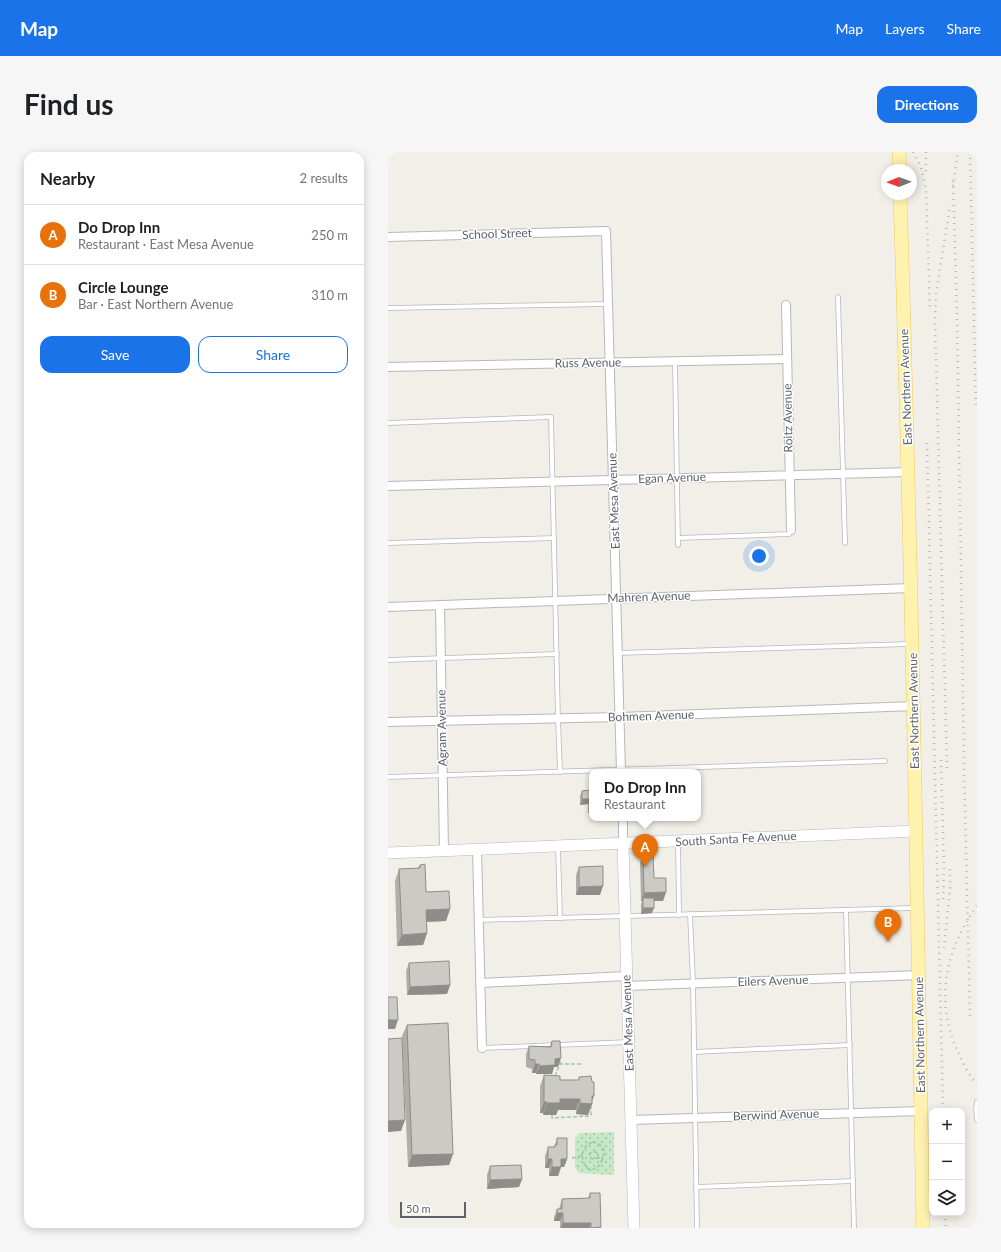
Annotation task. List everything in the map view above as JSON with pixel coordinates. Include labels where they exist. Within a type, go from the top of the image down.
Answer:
[{"type":"main road","points":[[899,152],[900,164]]},
{"type":"main road","name":"East Northern Avenue","points":[[900,200],[909,472],[923,1228]]},
{"type":"street","name":"School Street","points":[[388,237],[606,231]]},
{"type":"street","name":"East Mesa Avenue","points":[[606,231],[621,769]]},
{"type":"street","name":"Roitz Avenue","points":[[786,305],[791,530]]},
{"type":"street","name":"Russ Avenue","points":[[388,367],[787,359]]},
{"type":"street","name":"Egan Avenue","points":[[388,486],[909,472]]},
{"type":"street","name":"Mahren Avenue","points":[[388,607],[911,588]]},
{"type":"street","name":"Agram Avenue","points":[[440,605],[444,851]]},
{"type":"street","name":"Bohmen Avenue","points":[[388,722],[558,719],[914,706]]},
{"type":"street","name":"East Mesa Avenue","points":[[623,821],[634,1228]]},
{"type":"street","name":"South Santa Fe Avenue","points":[[388,854],[916,831]]},
{"type":"street","points":[[477,849],[482,1048]]},
{"type":"street","name":"Eilers Avenue","points":[[480,983],[627,981],[692,983],[919,976]]},
{"type":"street","name":"Berwind Avenue","points":[[631,1120],[921,1111]]},
{"type":"lane","points":[[838,297],[845,543]]},
{"type":"lane","points":[[388,308],[608,304]]},
{"type":"lane","points":[[675,362],[678,545]]},
{"type":"lane","points":[[388,424],[551,417],[560,772]]},
{"type":"lane","points":[[678,538],[789,534],[791,530]]},
{"type":"lane","points":[[388,543],[554,538]]},
{"type":"lane","points":[[618,653],[912,644]]},
{"type":"lane","points":[[388,660],[556,654]]},
{"type":"lane","points":[[680,769],[885,762]]},
{"type":"lane","points":[[388,777],[589,772]]},
{"type":"lane","points":[[678,842],[678,915]]},
{"type":"lane","points":[[558,846],[560,918]]},
{"type":"lane","points":[[478,920],[918,908]]},
{"type":"lane","points":[[846,910],[854,1228]]},
{"type":"lane","points":[[690,914],[697,1228]]},
{"type":"lane","points":[[482,1048],[629,1042]]},
{"type":"lane","points":[[694,1052],[850,1045]]},
{"type":"lane","points":[[977,1102],[977,1120]]},
{"type":"lane","points":[[696,1187],[853,1181]]},
{"type":"path","points":[[555,1077],[560,1055]]},
{"type":"path","points":[[559,1064],[581,1064]]},
{"type":"path","points":[[552,1115],[552,1118],[592,1115],[591,1100]]},
{"type":"path","points":[[588,1143],[596,1143],[601,1145],[604,1150],[602,1161],[596,1169],[589,1170],[584,1165],[582,1156],[588,1143]]},
{"type":"path","points":[[599,1158],[592,1159],[589,1156],[590,1153],[596,1152],[602,1161]]},
{"type":"path","points":[[572,1158],[582,1156]]},
{"type":"green space","points":[[614,1132],[614,1175],[579,1173],[575,1168],[575,1138],[580,1133]]},
{"type":"building","points":[[589,790],[589,799],[582,799],[582,791]]},
{"type":"building","points":[[643,854],[653,854],[654,878],[666,878],[666,892],[644,893]]},
{"type":"building","points":[[425,864],[426,892],[449,891],[450,909],[426,910],[427,933],[402,935],[399,869],[420,868],[420,865]]},
{"type":"building","points":[[603,866],[603,886],[579,887],[579,867]]},
{"type":"building","points":[[643,898],[654,898],[654,908],[643,908]]},
{"type":"building","points":[[449,961],[450,985],[410,987],[409,963]]},
{"type":"building","points":[[388,997],[397,997],[398,1020],[388,1020]]},
{"type":"building","points":[[448,1023],[453,1154],[412,1155],[407,1025]]},
{"type":"building","points":[[402,1038],[405,1120],[388,1121],[388,1039]]},
{"type":"building","points":[[552,1041],[560,1041],[561,1058],[555,1059],[555,1065],[540,1066],[539,1064],[535,1064],[535,1060],[529,1059],[529,1046],[551,1047]]},
{"type":"building","points":[[544,1075],[560,1076],[560,1080],[579,1080],[579,1077],[591,1076],[592,1082],[594,1082],[594,1096],[592,1096],[592,1104],[580,1103],[580,1099],[560,1099],[560,1103],[544,1102]]},
{"type":"building","points":[[557,1138],[567,1138],[567,1159],[561,1159],[561,1167],[552,1167],[552,1159],[548,1159],[548,1147],[555,1147],[555,1145],[557,1145]]},
{"type":"building","points":[[521,1165],[522,1179],[490,1180],[490,1166]]},
{"type":"building","points":[[590,1193],[600,1193],[601,1227],[591,1228],[591,1223],[563,1223],[563,1213],[557,1213],[557,1209],[562,1209],[562,1199],[590,1198]]},
{"type":"railway","points":[[913,152],[921,167],[926,188],[930,311]]},
{"type":"railway","points":[[926,152],[926,172]]},
{"type":"railway","points":[[953,186],[958,152]]},
{"type":"railway","points":[[970,152],[976,408]]},
{"type":"railway","points":[[953,181],[957,315],[964,765],[970,1018]]},
{"type":"railway","points":[[947,768],[935,323],[936,295],[950,205]]},
{"type":"railway","points":[[927,443],[943,1108]]},
{"type":"railway","points":[[941,760],[944,868],[943,903]]},
{"type":"railway","points":[[944,948],[950,888],[950,865]]},
{"type":"railway","points":[[977,906],[957,940],[951,958],[945,994],[946,1013],[950,1031],[963,1063],[977,1084]]},
{"type":"railway","points":[[945,1216],[946,1228]]},
{"type":"place","name":"Do Drop Inn","points":[[645,867]]},
{"type":"place","name":"Circle Lounge","points":[[888,942]]}]
